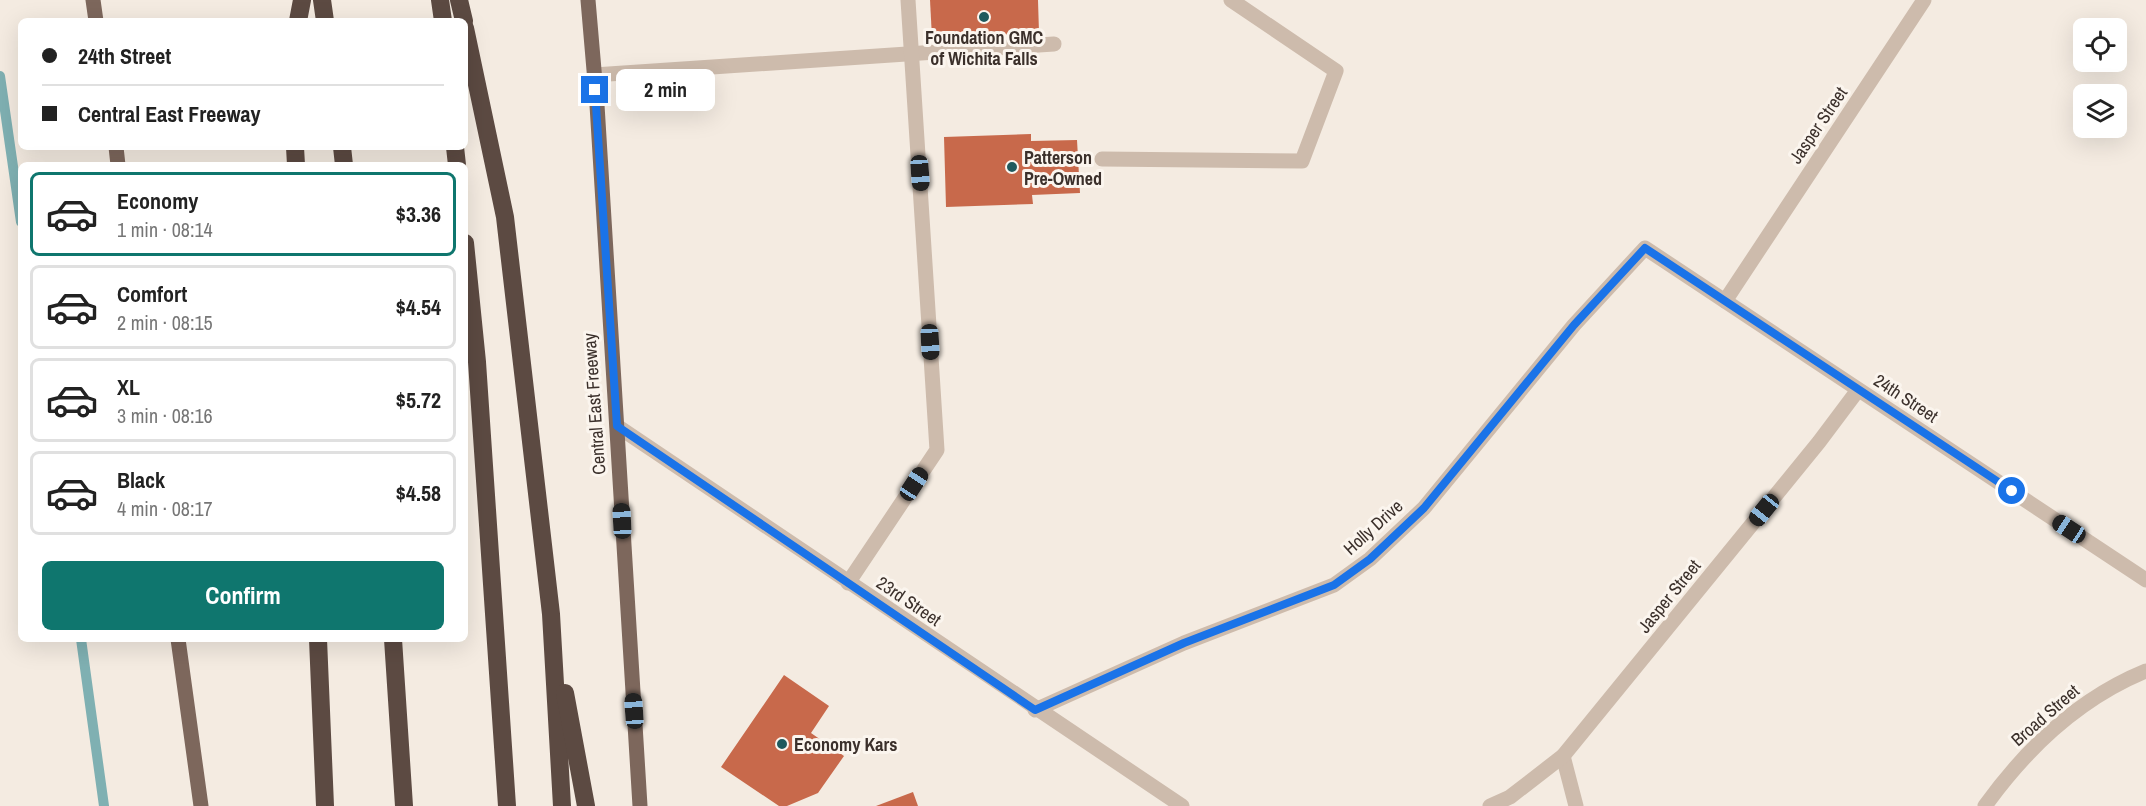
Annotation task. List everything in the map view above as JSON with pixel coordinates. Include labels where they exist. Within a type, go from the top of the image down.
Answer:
[{"type":"highway","points":[[299,18],[302,0]]},
{"type":"highway","points":[[322,0],[325,18]]},
{"type":"highway","points":[[440,0],[443,18]]},
{"type":"highway","points":[[459,0],[463,18]]},
{"type":"highway","points":[[468,42],[505,217],[551,614],[562,806]]},
{"type":"highway","points":[[468,273],[477,362],[507,806]]},
{"type":"highway","points":[[551,614],[586,806]]},
{"type":"highway","points":[[318,642],[325,806]]},
{"type":"highway","points":[[393,642],[404,806]]},
{"type":"main road","points":[[93,0],[96,18]]},
{"type":"main road","name":"Central East Freeway","points":[[588,0],[640,806]]},
{"type":"main road","points":[[178,642],[201,806]]},
{"type":"street","points":[[848,583],[937,450],[908,0]]},
{"type":"street","points":[[1102,159],[1302,161],[1336,71],[1231,0]]},
{"type":"street","name":"Jasper Street","points":[[1725,301],[1924,0]]},
{"type":"street","points":[[594,75],[1054,44]]},
{"type":"street","name":"24th Street","points":[[1645,248],[2146,580]]},
{"type":"street","name":"Holly Drive","points":[[1035,710],[1184,643],[1334,585],[1370,559],[1424,508],[1574,325],[1645,248]]},
{"type":"street","name":"Jasper Street","points":[[1490,806],[1510,796],[1563,756],[1819,442],[1858,390]]},
{"type":"street","name":"23rd Street","points":[[617,426],[1035,710],[1182,806]]},
{"type":"street","name":"Broad Street","points":[[1985,806],[2030,751],[2062,723],[2092,699],[2146,671]]},
{"type":"street","points":[[1563,756],[1576,806]]},
{"type":"building","name":"Foundation GMC of Wichita Falls","points":[[930,0],[1038,0],[1039,33],[932,38]]},
{"type":"building","name":"Patterson Pre-Owned","points":[[1031,134],[1031,141],[1077,140],[1080,193],[1032,195],[1033,204],[946,207],[944,137]]},
{"type":"building","name":"Economy Kars","points":[[784,675],[829,706],[811,733],[844,756],[818,793],[787,806],[779,806],[721,767]]},
{"type":"building","points":[[913,792],[918,806],[876,806]]},
{"type":"waterway","points":[[0,76],[18,201]]},
{"type":"waterway","points":[[81,642],[104,806]]},
{"type":"place","name":"Foundation GMC of Wichita Falls","points":[[984,17]]},
{"type":"place","name":"Patterson Pre-Owned","points":[[1012,167]]},
{"type":"place","name":"Economy Kars","points":[[782,744]]},
{"type":"route","points":[[595,90],[617,426],[1035,710],[1184,643],[1334,585],[1370,559],[1424,508],[1574,325],[1645,248],[2012,491]]}]
